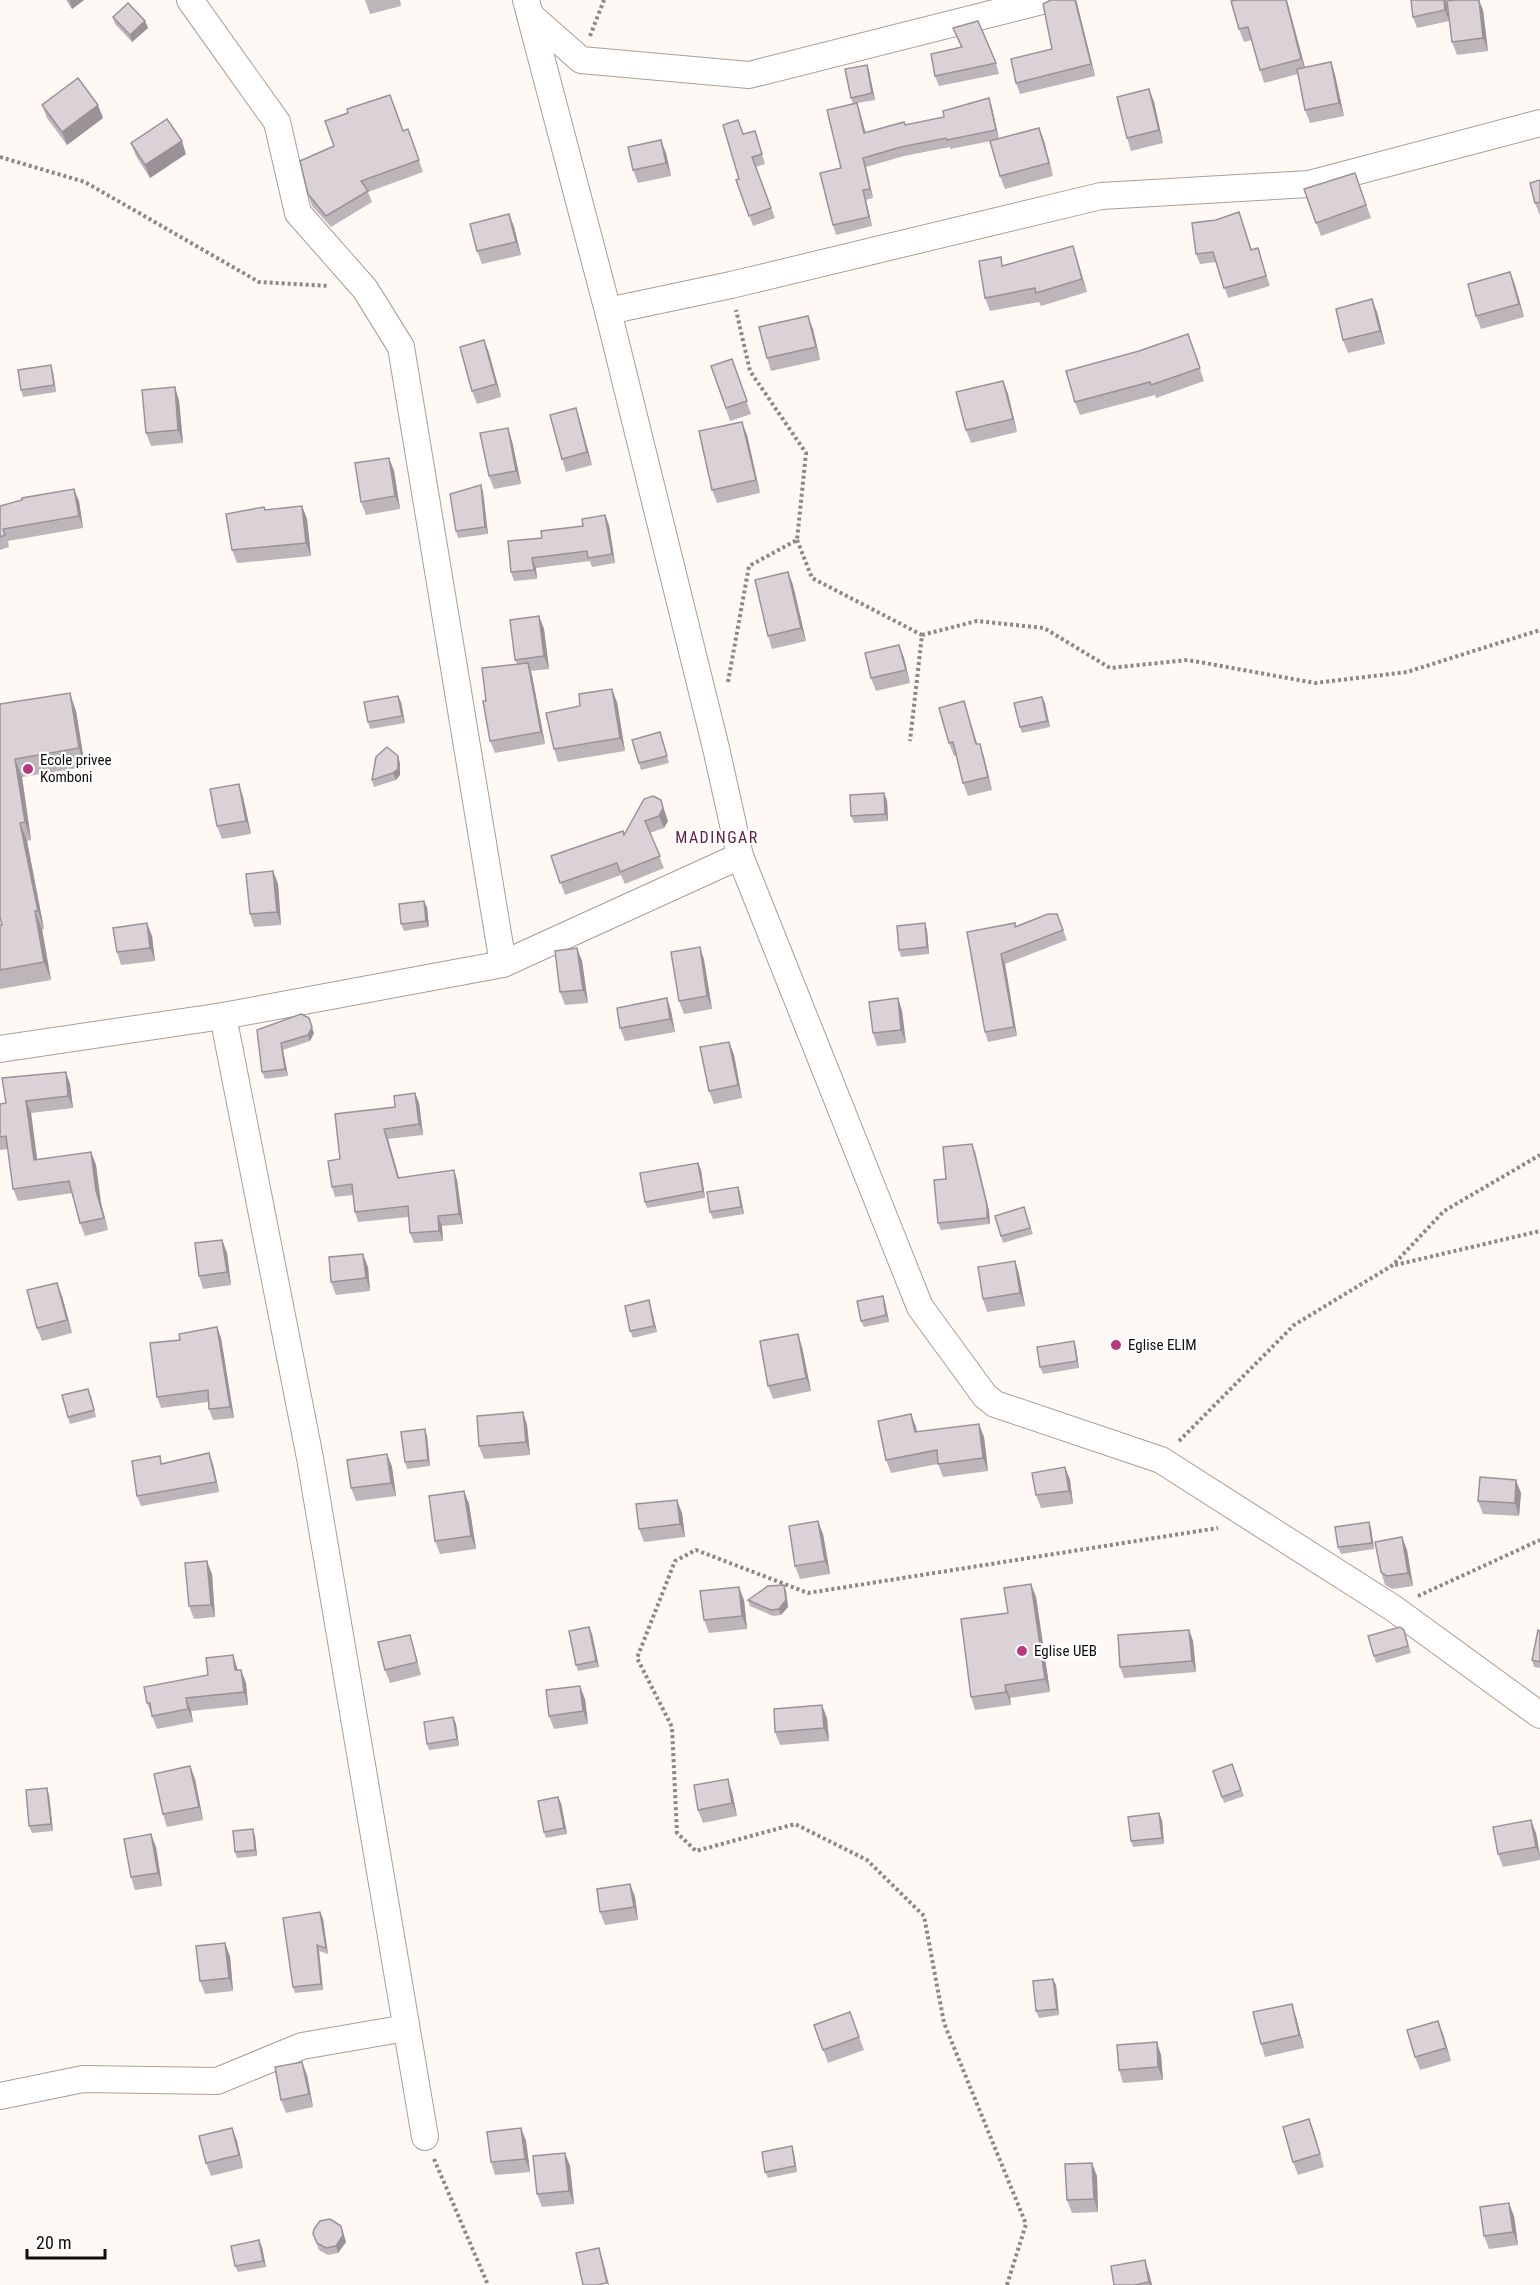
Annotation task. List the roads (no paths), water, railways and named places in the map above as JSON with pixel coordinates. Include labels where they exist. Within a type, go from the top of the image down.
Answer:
[{"type":"street","points":[[190,0],[277,122],[298,213],[366,289],[401,347],[503,964]]},
{"type":"street","points":[[528,8],[581,60],[748,75],[1046,0]]},
{"type":"street","points":[[528,8],[608,311],[740,856],[920,1307],[985,1396],[995,1404],[1161,1460],[1393,1608],[1540,1715]]},
{"type":"street","points":[[608,311],[731,285],[1101,196],[1309,184],[1540,123]]},
{"type":"street","points":[[0,1049],[223,1016],[503,964],[740,856]]},
{"type":"street","points":[[223,1016],[310,1458],[424,2137]]},
{"type":"street","points":[[0,2097],[83,2079],[217,2082],[302,2046],[406,2028]]},
{"type":"place","name":"Ecole privee Komboni","points":[[28,769]]},
{"type":"place","name":"Eglise ELIM","points":[[1116,1345]]},
{"type":"place","name":"Eglise UEB","points":[[1022,1651]]},
{"type":"district","name":"MADINGAR","points":[[717,837]]}]
